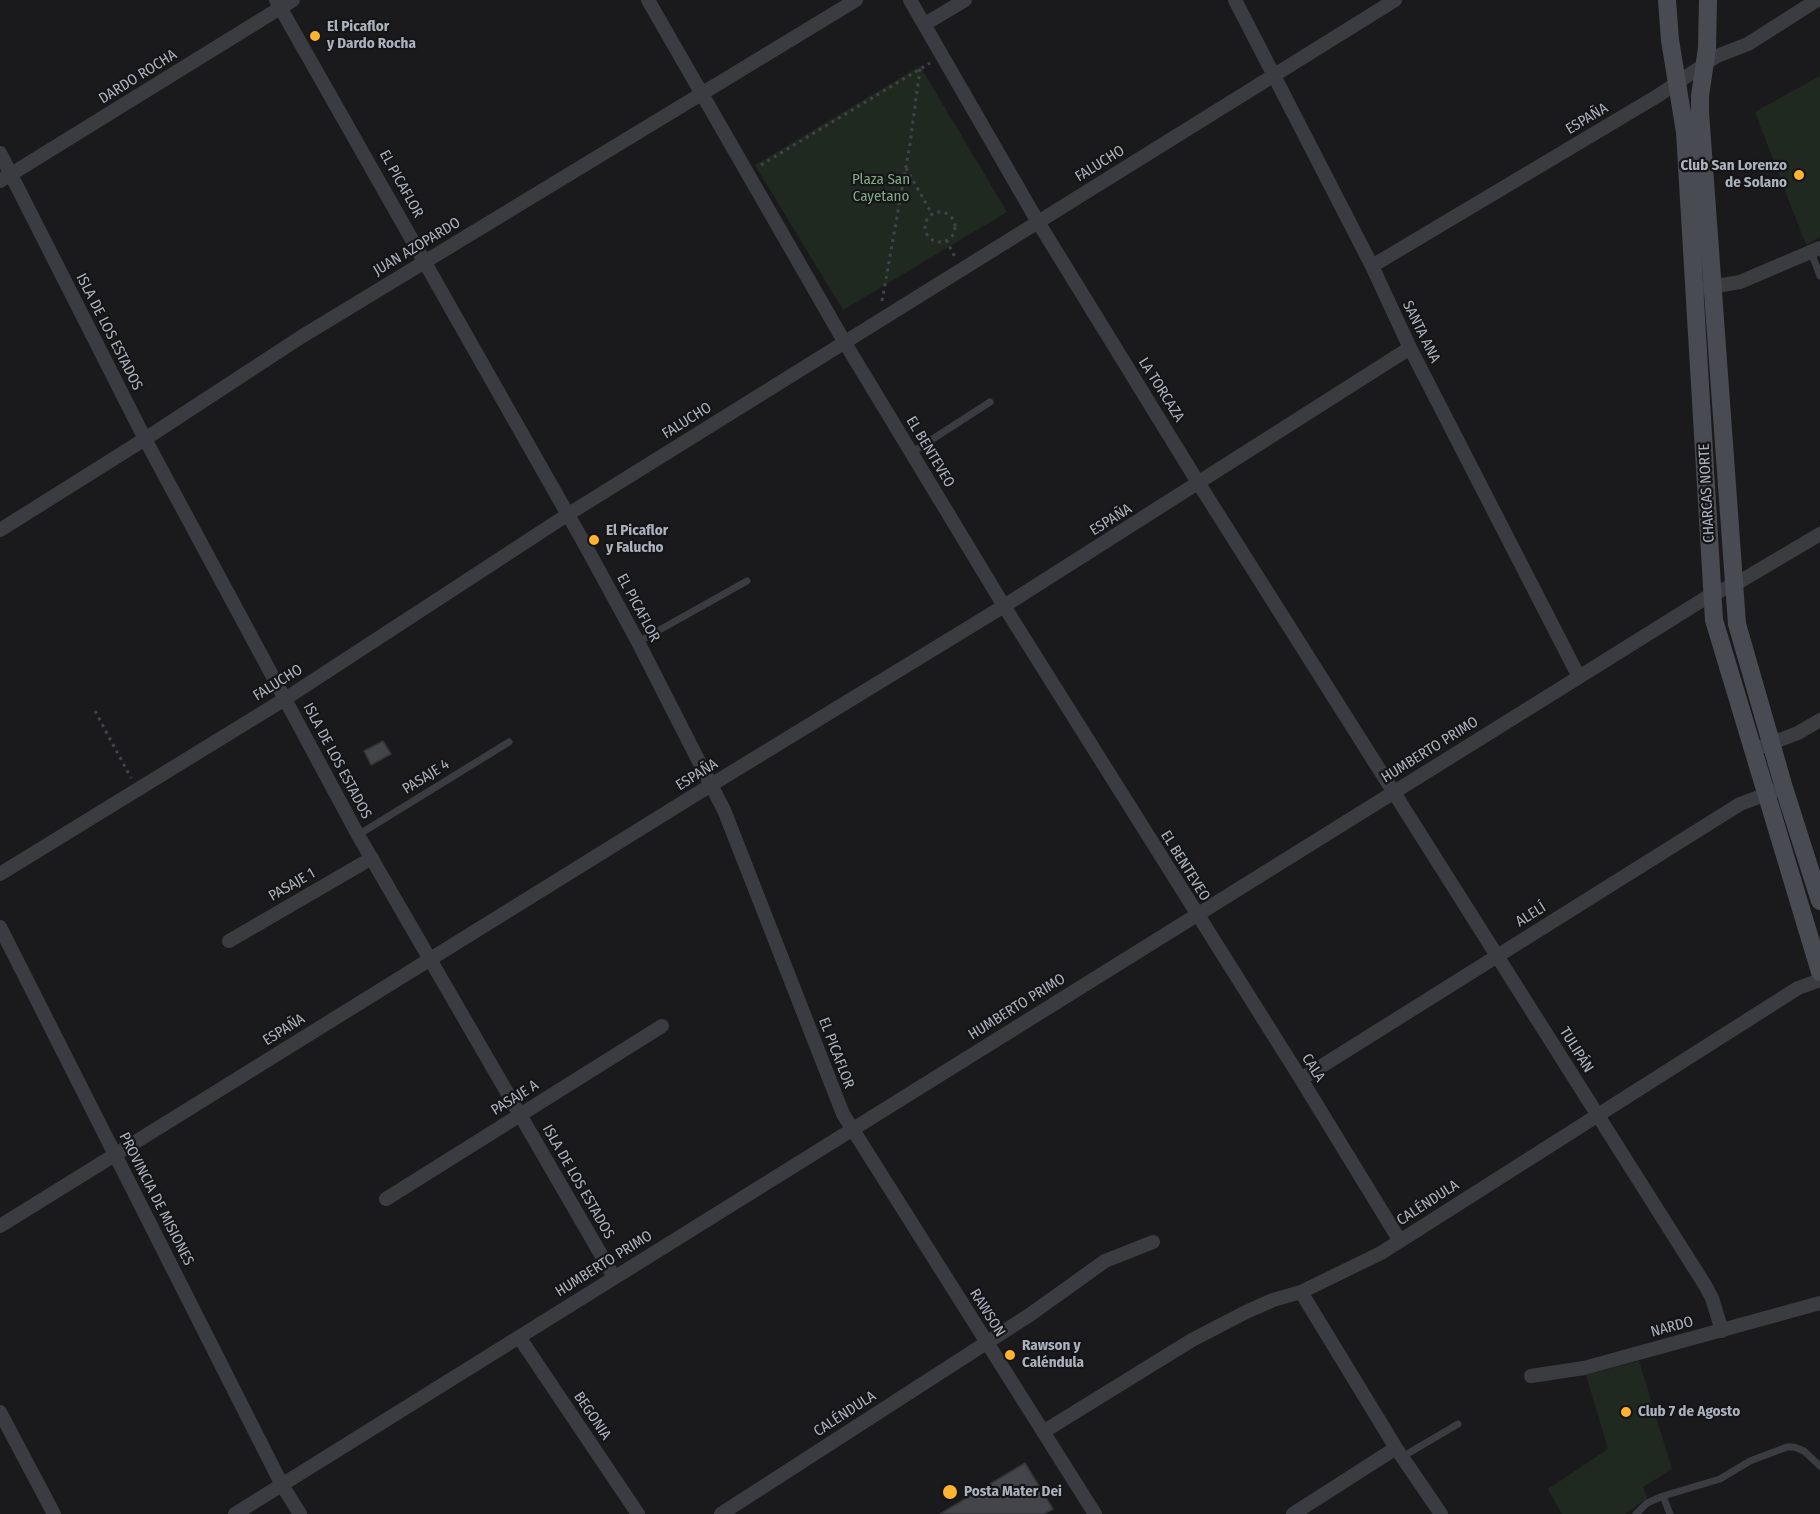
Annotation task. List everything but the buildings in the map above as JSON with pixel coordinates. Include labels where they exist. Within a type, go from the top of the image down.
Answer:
[{"type":"street","name":"EL BENTEVEO","points":[[648,0],[845,343],[1004,606],[1196,915]]},
{"type":"street","name":"JUAN AZOPARDO","points":[[0,530],[301,337],[856,0]]},
{"type":"street","name":"LA TORCAZA","points":[[910,0],[1038,222],[1199,484],[1395,791]]},
{"type":"street","points":[[925,24],[964,0]]},
{"type":"street","name":"SANTA ANA","points":[[1235,0],[1579,677]]},
{"type":"street","name":"FALUCHO","points":[[0,874],[285,699],[567,515],[1395,0]]},
{"type":"street","name":"CHARCAS NORTE","points":[[1667,0],[1705,287],[1737,624],[1762,747],[1766,794],[1815,937],[1820,972]]},
{"type":"street","name":"CHARCAS NORTE","points":[[1708,0],[1707,48],[1700,112],[1712,594],[1717,632],[1762,747],[1784,788],[1820,902]]},
{"type":"street","name":"ESPAÑA","points":[[1372,266],[1677,83],[1717,56],[1748,44],[1817,0]]},
{"type":"street","name":"DARDO ROCHA","points":[[5,178],[283,2]]},
{"type":"street","name":"EL PICAFLOR","points":[[283,2],[638,642],[724,810],[837,1100],[852,1130]]},
{"type":"street","name":"ISLA DE LOS ESTADOS","points":[[0,153],[5,178],[358,835],[614,1277]]},
{"type":"street","points":[[1705,287],[1740,282],[1816,250]]},
{"type":"street","name":"ESPAÑA","points":[[0,1226],[1004,606],[1410,348]]},
{"type":"street","name":"HUMBERTO PRIMO","points":[[235,1514],[1712,594],[1734,585],[1818,539]]},
{"type":"street","points":[[1762,747],[1798,733],[1820,720]]},
{"type":"street","name":"ALELÍ","points":[[1301,1079],[1740,804],[1784,788]]},
{"type":"street","name":"TULIPÁN","points":[[1395,791],[1705,1285],[1712,1298],[1722,1330]]},
{"type":"street","name":"PASAJE 1","points":[[229,941],[372,858]]},
{"type":"street","name":"CALA","points":[[1196,915],[1301,1079],[1400,1241]]},
{"type":"street","name":"PROVINCIA DE MISIONES","points":[[0,927],[282,1485],[300,1514]]},
{"type":"street","name":"CALÉNDULA","points":[[1043,1432],[1192,1340],[1246,1312],[1273,1300],[1301,1292],[1358,1265],[1400,1241],[1798,988],[1820,980]]},
{"type":"street","name":"PASAJE A","points":[[386,1199],[662,1026]]},
{"type":"street","name":"RAWSON","points":[[852,1130],[1095,1514]]},
{"type":"street","name":"CALÉNDULA","points":[[721,1514],[987,1343],[1105,1261],[1153,1242]]},
{"type":"street","points":[[1301,1292],[1399,1452],[1441,1514]]},
{"type":"street","name":"NARDO","points":[[1531,1376],[1584,1368],[1820,1304]]},
{"type":"street","name":"BEGONIA","points":[[519,1337],[638,1514]]},
{"type":"street","points":[[0,1412],[54,1514]]},
{"type":"street","points":[[1293,1514],[1399,1452]]},
{"type":"lane","points":[[1816,250],[1820,276]]},
{"type":"lane","points":[[911,453],[990,402]]},
{"type":"lane","points":[[638,642],[747,581]]},
{"type":"lane","name":"PASAJE 4","points":[[358,835],[509,742]]},
{"type":"lane","points":[[1399,1452],[1458,1424]]},
{"type":"lane","points":[[1636,1514],[1647,1503],[1720,1479],[1750,1461],[1787,1447],[1804,1451],[1820,1466]]},
{"type":"lane","points":[[1664,1496],[1670,1514]]},
{"type":"path","points":[[746,173],[943,56]]},
{"type":"path","points":[[878,322],[906,168],[920,69]]},
{"type":"path","points":[[906,168],[932,214]]},
{"type":"path","points":[[944,212],[952,218],[955,227],[949,239],[944,242],[934,241],[926,234],[925,224],[932,214],[944,212]]},
{"type":"path","points":[[95,711],[137,790]]},
{"type":"green space","name":"Plaza San Cayetano","points":[[920,66],[1007,212],[843,310],[755,165]]},
{"type":"green space","name":"Club San Lorenzo de Solano","points":[[1820,76],[1820,237],[1806,245],[1755,112]]},
{"type":"green space","name":"Club 7 de Agosto","points":[[1639,1361],[1672,1469],[1643,1487],[1647,1498],[1625,1514],[1562,1514],[1548,1489],[1608,1449],[1586,1375]]},
{"type":"place","name":"El Picaflor y Dardo Rocha","points":[[315,36]]},
{"type":"place","name":"Club San Lorenzo de Solano","points":[[1799,175]]},
{"type":"place","name":"El Picaflor y Falucho","points":[[594,540]]},
{"type":"place","name":"Rawson y Caléndula","points":[[1010,1355]]},
{"type":"place","name":"Club 7 de Agosto","points":[[1626,1412]]},
{"type":"place","name":"Posta Mater Dei","points":[[950,1492]]}]
